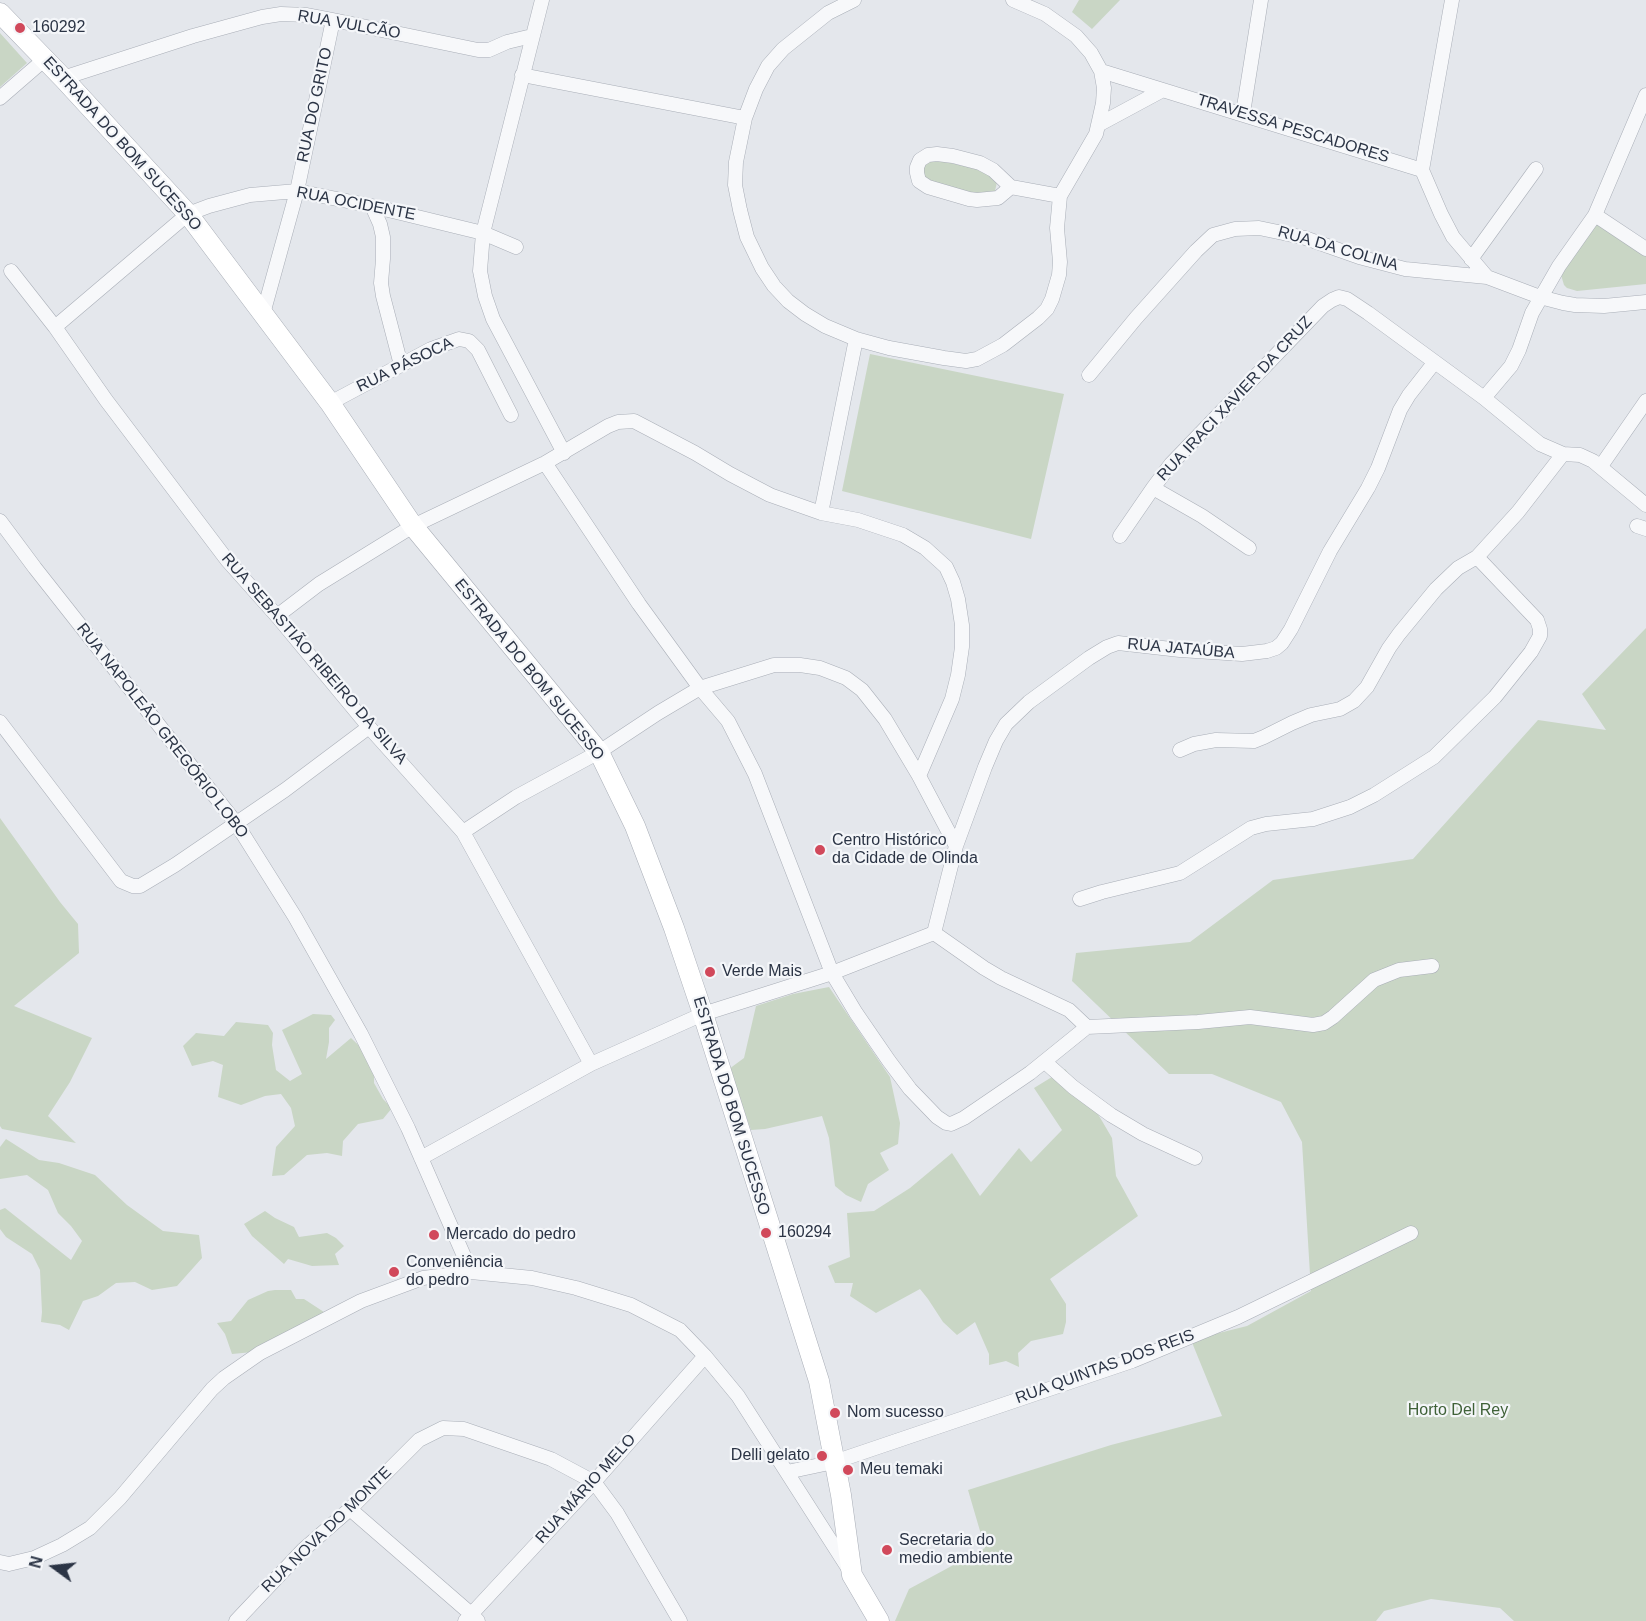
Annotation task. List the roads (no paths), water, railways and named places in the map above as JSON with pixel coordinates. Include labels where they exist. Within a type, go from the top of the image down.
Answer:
[{"type":"street","points":[[542,0],[483,233],[480,271],[488,308],[564,453]]},
{"type":"street","points":[[854,0],[828,13],[783,49],[768,66],[756,89],[745,118],[736,162],[735,185],[747,237],[762,268],[774,286],[788,301],[825,326],[856,339],[925,355],[966,361],[977,359],[1003,345],[1047,309],[1059,275],[1057,228],[1060,196],[1087,151],[1098,125],[1103,103],[1104,87],[1101,71],[1076,36],[1045,14],[1013,0]]},
{"type":"street","points":[[1243,114],[1261,0]]},
{"type":"street","points":[[1452,0],[1422,170],[1446,225],[1486,277]]},
{"type":"street","name":"ESTRADA DO BOM SUCESSO","points":[[0,13],[188,214],[330,403],[413,526],[599,752],[635,826],[675,928],[703,1014],[819,1381],[841,1495],[852,1575],[879,1621]]},
{"type":"street","name":"RUA VULCÃO","points":[[63,78],[193,36],[262,16],[281,14],[333,20],[478,50],[489,50],[507,42],[532,36]]},
{"type":"street","name":"RUA DO GRITO","points":[[263,314],[297,191],[333,20]]},
{"type":"street","points":[[0,98],[45,59]]},
{"type":"street","name":"TRAVESSA PESCADORES","points":[[1101,71],[1422,170]]},
{"type":"street","points":[[522,75],[745,118]]},
{"type":"street","points":[[1098,125],[1163,90]]},
{"type":"street","points":[[1484,398],[1513,362],[1540,297],[1595,215],[1646,95]]},
{"type":"street","points":[[1011,187],[998,198],[969,199],[928,187],[919,181],[917,167],[920,160],[928,155],[953,156],[989,167],[1011,187],[1060,196]]},
{"type":"street","points":[[1471,259],[1536,169]]},
{"type":"street","name":"RUA OCIDENTE","points":[[55,327],[188,214],[250,195],[297,191],[372,206],[483,233],[516,247]]},
{"type":"street","points":[[372,206],[383,237],[381,283],[400,365]]},
{"type":"street","points":[[1595,215],[1646,249]]},
{"type":"street","name":"RUA DA COLINA","points":[[1089,375],[1196,251],[1213,235],[1226,230],[1249,227],[1305,238],[1359,258],[1387,265],[1486,277],[1540,297],[1575,305],[1604,306],[1646,302]]},
{"type":"street","name":"RUA SEBASTIÃO RIBEIRO DA SILVA","points":[[11,271],[227,560],[277,616],[369,727],[463,832],[591,1064]]},
{"type":"street","name":"RUA IRACI XAVIER DA CRUZ","points":[[1120,536],[1171,464],[1323,306],[1336,297],[1347,299],[1434,363]]},
{"type":"street","name":"RUA PÁSOCA","points":[[330,403],[449,341],[466,339],[478,350],[511,415]]},
{"type":"street","points":[[821,513],[856,339]]},
{"type":"street","points":[[1434,363],[1484,398],[1540,444],[1563,454],[1587,457],[1646,505]]},
{"type":"street","name":"RUA JATAÚBA","points":[[934,933],[956,846],[993,750],[1006,724],[1029,702],[1089,658],[1119,643],[1242,654],[1267,651],[1282,644],[1330,551],[1368,488],[1400,410],[1434,363]]},
{"type":"street","points":[[1600,466],[1646,402]]},
{"type":"street","points":[[277,616],[320,584],[413,526],[545,463],[608,426],[618,422],[634,421],[770,495],[821,513],[858,520],[903,535],[935,556],[946,567],[958,599],[962,625],[962,647],[952,699],[919,776]]},
{"type":"street","points":[[1180,750],[1194,744],[1216,740],[1254,741],[1311,715],[1340,709],[1362,694],[1389,648],[1436,589],[1458,568],[1477,557],[1518,512],[1563,454]]},
{"type":"street","points":[[545,463],[639,604],[700,688],[728,721],[755,774],[832,973],[856,1013],[903,1080],[937,1118],[946,1124],[964,1118],[1045,1062],[1086,1027],[1198,1022],[1250,1017],[1313,1025],[1324,1023],[1333,1017],[1374,980],[1399,970],[1432,966]]},
{"type":"street","points":[[1153,488],[1202,516],[1249,548]]},
{"type":"street","name":"RUA NAPOLEÃO GREGÓRIO LOBO","points":[[0,521],[236,823],[295,917],[361,1034],[408,1128],[471,1272]]},
{"type":"street","points":[[1080,899],[1180,873],[1251,828],[1266,824],[1313,819],[1350,807],[1374,795],[1434,757],[1495,697],[1531,652],[1540,636],[1537,620],[1477,557]]},
{"type":"street","points":[[463,832],[516,797],[599,752],[700,688],[774,665],[800,665],[820,668],[846,678],[862,690],[885,719],[919,776],[956,846]]},
{"type":"street","points":[[0,722],[121,881],[133,886],[140,886],[285,790],[369,727]]},
{"type":"street","points":[[421,1158],[591,1064],[703,1014],[832,973],[934,933],[1001,978],[1069,1010],[1086,1027]]},
{"type":"street","points":[[1045,1062],[1073,1087],[1111,1115],[1143,1134],[1195,1158]]},
{"type":"street","name":"RUA QUINTAS DOS REIS","points":[[787,1472],[834,1462],[1132,1361],[1238,1317],[1411,1233]]},
{"type":"street","points":[[3,1566],[34,1558],[90,1528],[120,1498],[212,1389],[260,1353],[361,1301],[423,1278],[471,1272],[532,1278],[576,1288],[630,1305],[680,1330],[738,1396],[852,1575]]},
{"type":"street","name":"RUA MÁRIO MELO","points":[[471,1619],[705,1356]]},
{"type":"street","name":"RUA NOVA DO MONTE","points":[[236,1621],[303,1550],[350,1509],[419,1440],[443,1428],[464,1429],[551,1459],[594,1482]]},
{"type":"street","points":[[594,1482],[617,1513],[680,1621]]},
{"type":"street","points":[[350,1509],[471,1619]]},
{"type":"place","name":"160292","points":[[20,28]]},
{"type":"place","name":"Centro Histórico da Cidade de Olinda","points":[[820,850]]},
{"type":"place","name":"Verde Mais","points":[[710,972]]},
{"type":"place","name":"160294","points":[[766,1233]]},
{"type":"place","name":"Mercado do pedro","points":[[434,1235]]},
{"type":"place","name":"Conveniência do pedro","points":[[394,1272]]},
{"type":"place","name":"Nom sucesso","points":[[835,1413]]},
{"type":"place","name":"Delli gelato","points":[[822,1456]]},
{"type":"place","name":"Meu temaki","points":[[848,1470]]},
{"type":"place","name":"Secretaria do medio ambiente","points":[[887,1550]]},
{"type":"park label","name":"Horto Del Rey","points":[[1458,1411]]}]
